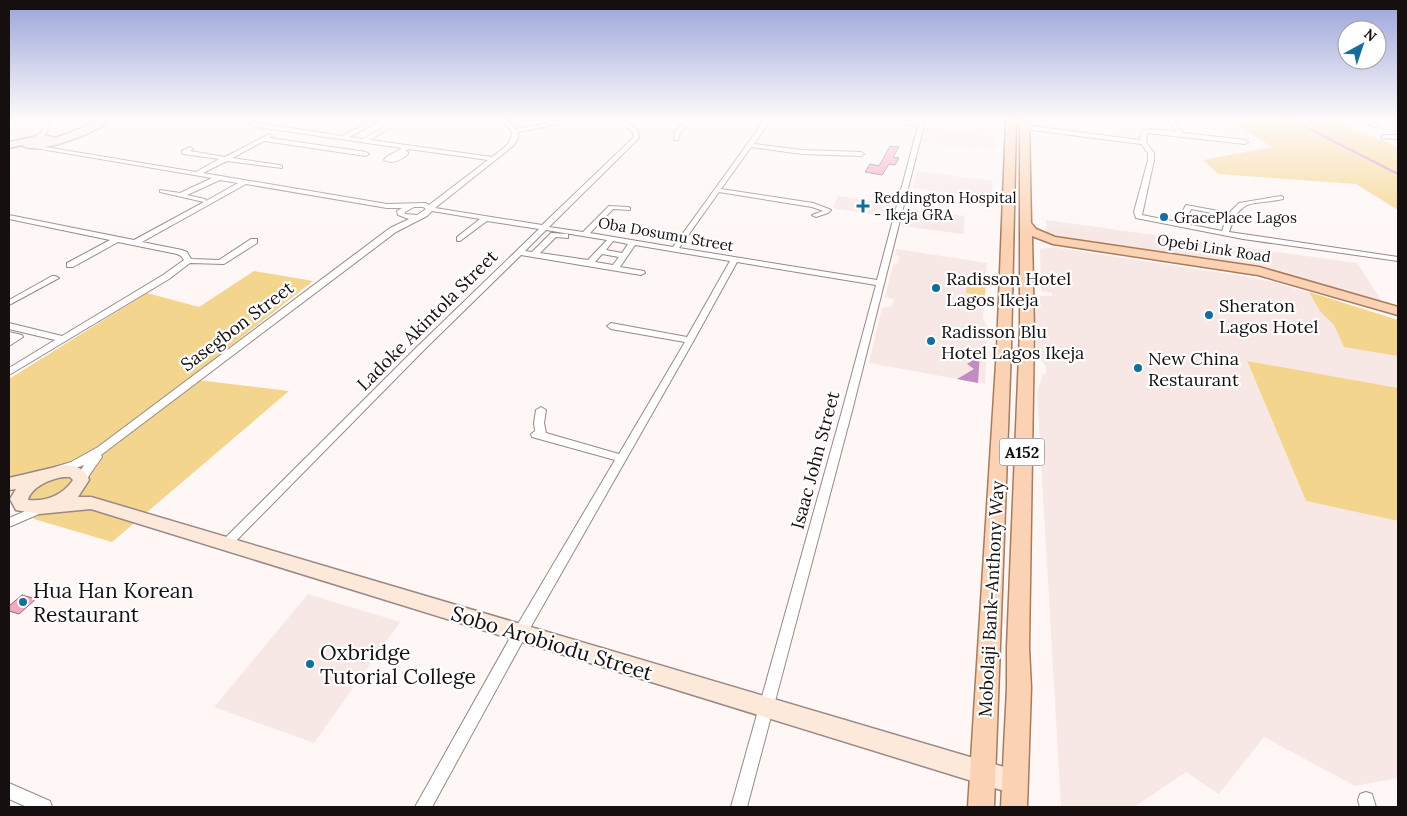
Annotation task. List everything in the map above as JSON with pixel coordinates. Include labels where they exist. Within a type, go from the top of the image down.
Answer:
[{"type":"main road","name":"Mobolaji Bank-Anthony Way","points":[[981,807],[1004,325],[1017,159]]},
{"type":"main road","name":"Mobolaji Bank-Anthony Way","points":[[1014,795],[1019,688],[1018,629],[1027,330],[1022,159]]},
{"type":"main road","name":"Opebi Link Road","points":[[1025,224],[1032,232],[1053,240],[1259,271],[1293,279],[1398,311]]},
{"type":"main road","name":"Opebi Link Road","points":[[1025,255],[1034,248],[1053,244],[1232,271],[1288,284],[1398,317]]},
{"type":"main road","points":[[1004,325],[1008,331],[1015,335],[1020,335],[1027,330]]},
{"type":"main road","points":[[1004,348],[1012,343],[1022,346],[1026,351]]},
{"type":"street","points":[[130,159],[196,174],[387,206],[408,217],[448,212]]},
{"type":"street","points":[[196,174],[226,159]]},
{"type":"street","points":[[227,159],[280,167]]},
{"type":"street","points":[[420,216],[494,159]]},
{"type":"street","name":"Ladoke Akintola Street","points":[[226,544],[615,159]]},
{"type":"street","points":[[674,250],[739,159]]},
{"type":"street","name":"Isaac John Street","points":[[739,807],[847,411],[912,159]]},
{"type":"street","points":[[1151,159],[1138,214],[1144,218],[1189,228],[1398,259]]},
{"type":"street","points":[[182,195],[218,178]]},
{"type":"street","points":[[135,243],[245,182]]},
{"type":"street","points":[[716,190],[813,205],[827,210],[816,214]]},
{"type":"street","points":[[162,191],[203,200]]},
{"type":"street","points":[[1225,233],[1231,215],[1237,207],[1246,202],[1281,198]]},
{"type":"street","name":"Oba Dosumu Street","points":[[387,206],[420,205],[430,209],[485,219],[879,283]]},
{"type":"street","points":[[402,213],[411,206]]},
{"type":"street","points":[[1186,214],[1188,206],[1231,215]]},
{"type":"street","points":[[585,234],[611,207],[628,208]]},
{"type":"street","name":"Sasegbon Street","points":[[393,230],[402,213]]},
{"type":"street","name":"Sasegbon Street","points":[[52,472],[75,465],[102,450],[393,230],[420,216]]},
{"type":"street","points":[[9,217],[179,252],[184,254],[188,261]]},
{"type":"street","points":[[460,239],[485,219]]},
{"type":"street","points":[[534,254],[554,235],[609,242],[590,263]]},
{"type":"street","points":[[70,265],[118,239]]},
{"type":"street","points":[[9,372],[166,277],[188,261],[224,261],[254,241]]},
{"type":"street","points":[[615,268],[633,243]]},
{"type":"street","points":[[519,252],[640,273]]},
{"type":"street","points":[[601,252],[624,256]]},
{"type":"street","points":[[423,807],[520,633],[690,340],[734,260]]},
{"type":"street","points":[[9,303],[55,278]]},
{"type":"street","points":[[9,326],[62,339]]},
{"type":"street","points":[[611,326],[690,340]]},
{"type":"street","points":[[9,335],[23,339],[9,343]]},
{"type":"street","points":[[541,410],[539,435],[621,458]]},
{"type":"street","name":"Sasegbon Street","points":[[80,481],[85,471],[102,450]]},
{"type":"street","points":[[9,484],[31,480],[52,472],[74,471],[80,474],[81,491],[91,503]]},
{"type":"street","points":[[9,517],[16,497],[25,488],[52,472]]},
{"type":"street","points":[[9,523],[70,495],[80,481]]},
{"type":"street","name":"Sobo Arobiodu Street","points":[[16,497],[22,505],[28,508],[91,503],[982,773],[1014,795]]},
{"type":"street","points":[[9,791],[44,807]]},
{"type":"shaded area","points":[[1398,159],[1398,210],[1356,184],[1218,174],[1203,160]]},
{"type":"shaded area","points":[[917,171],[993,181],[991,199],[913,188]]},
{"type":"shaded area","name":"Reddington Hospital - Ikeja GRA","points":[[838,196],[894,204],[890,217],[833,208]]},
{"type":"shaded area","points":[[907,208],[965,216],[963,234],[902,226]]},
{"type":"shaded area","points":[[1046,220],[1357,263],[1383,303],[1198,259],[1047,236]]},
{"type":"shaded area","points":[[1052,247],[1273,282],[1398,320],[1398,388],[1247,362],[1306,501],[1398,521],[1398,778],[1355,786],[1264,737],[1219,794],[1186,772],[1134,807],[1061,806],[1037,392],[1043,374],[1046,373],[1046,366],[1040,358],[1033,321],[1040,296],[1052,296],[1052,293],[1041,291],[1040,249]]},
{"type":"shaded area","points":[[896,249],[987,263],[983,318],[988,328],[985,384],[869,363],[882,308],[892,306],[894,299],[885,297],[893,265],[897,263],[899,257],[895,253]]},
{"type":"shaded area","points":[[254,271],[313,281],[189,379],[289,391],[112,542],[34,519],[23,486],[9,482],[9,379],[147,293],[199,307]]},
{"type":"shaded area","points":[[968,277],[986,279],[985,296],[966,293]]},
{"type":"shaded area","points":[[1309,292],[1398,320],[1398,356],[1344,347],[1334,325],[1320,311]]},
{"type":"shaded area","points":[[980,352],[978,383],[957,379],[974,369],[967,364],[973,360],[970,358]]},
{"type":"shaded area","points":[[1247,361],[1398,388],[1398,521],[1306,501]]},
{"type":"shaded area","name":"Oxbridge Tutorial College","points":[[308,594],[400,622],[314,743],[214,707]]},
{"type":"building","points":[[883,159],[898,159],[895,165],[889,164],[882,175],[865,172],[870,164],[879,166]]},
{"type":"building","name":"Hua Han Korean Restaurant","points":[[22,595],[36,599],[19,614],[9,611],[9,606]]},
{"type":"waterway","points":[[1369,159],[1398,174]]},
{"type":"place","name":"Reddington Hospital - Ikeja GRA","points":[[863,206]]},
{"type":"place","name":"GracePlace Lagos","points":[[1164,217]]},
{"type":"place","name":"Radisson Hotel Lagos Ikeja","points":[[936,288]]},
{"type":"place","name":"Sheraton Lagos Hotel","points":[[1209,315]]},
{"type":"place","name":"Radisson Blu Hotel Lagos Ikeja","points":[[931,341]]},
{"type":"place","name":"New China Restaurant","points":[[1138,368]]},
{"type":"place","name":"Hua Han Korean Restaurant","points":[[23,602]]},
{"type":"place","name":"Oxbridge Tutorial College","points":[[310,664]]}]
